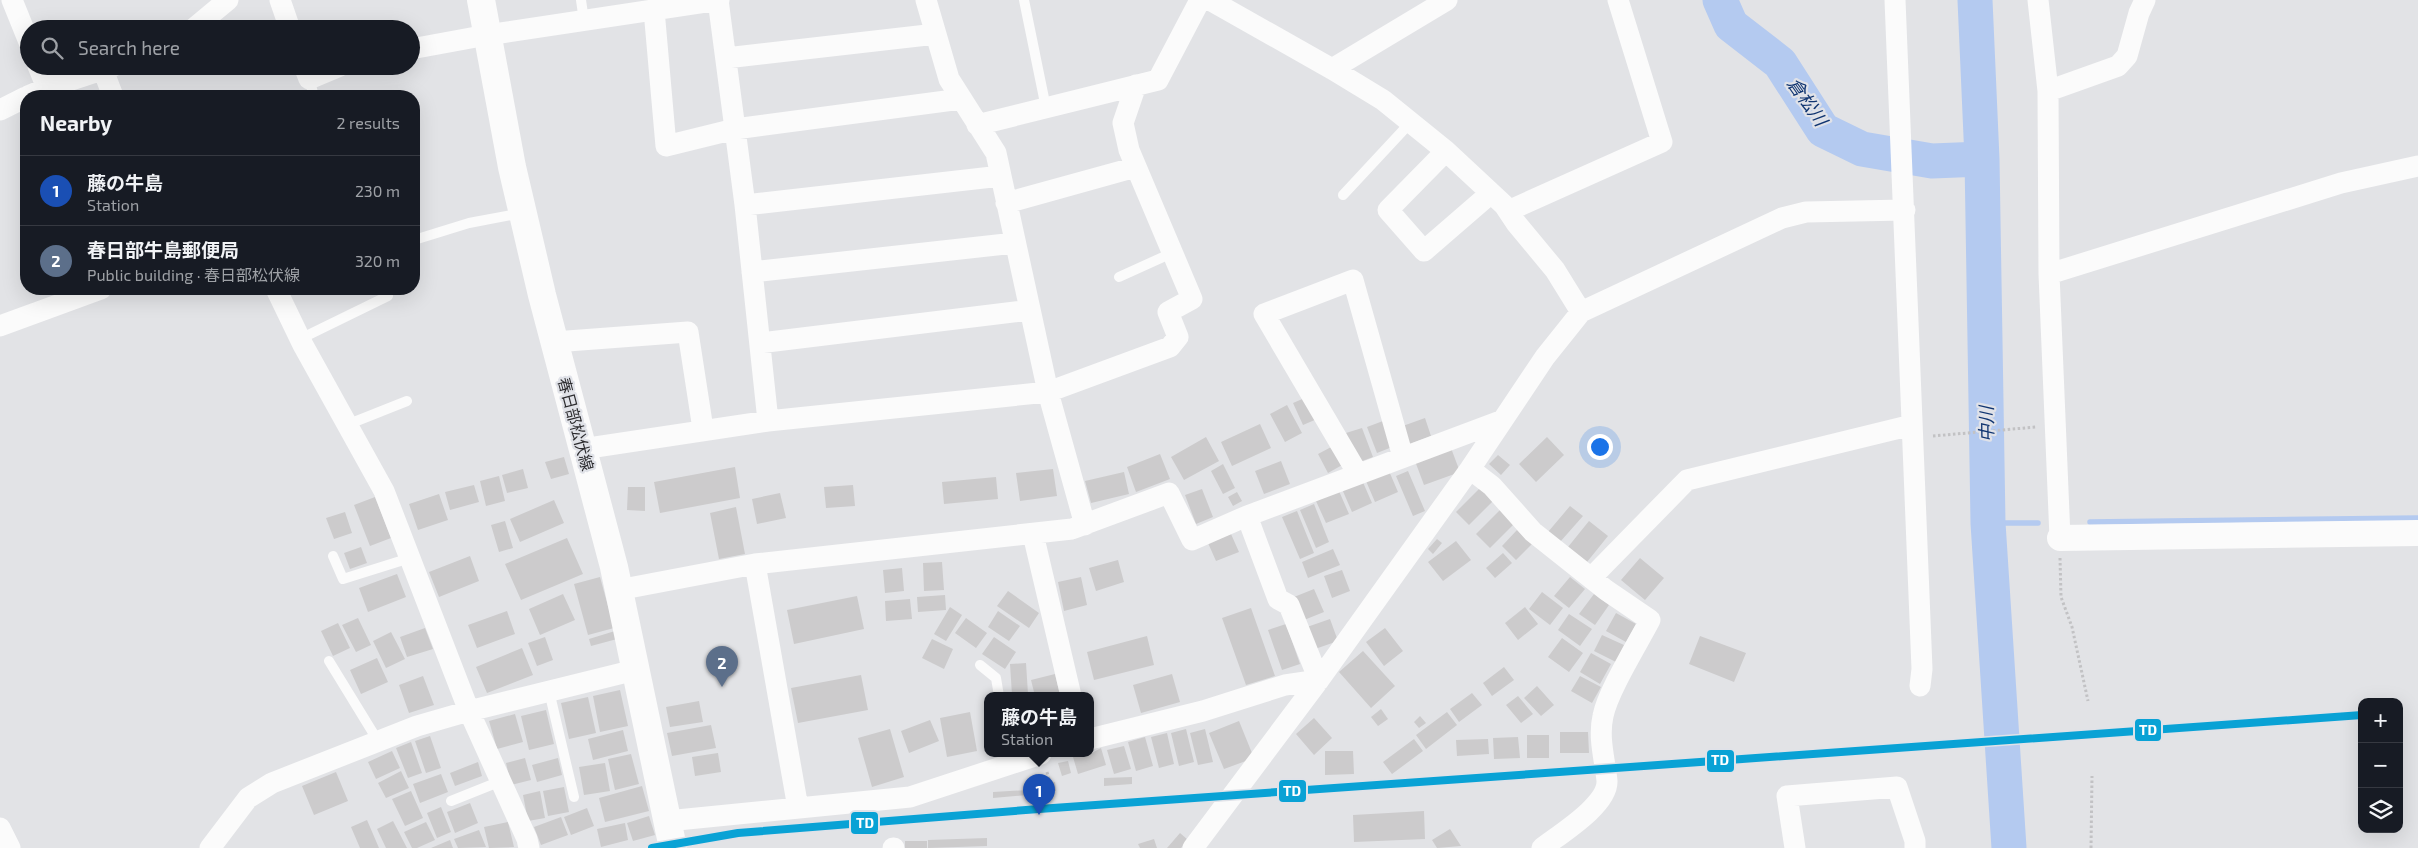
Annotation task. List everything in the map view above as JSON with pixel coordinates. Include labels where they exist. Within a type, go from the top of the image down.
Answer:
[{"type":"main road","name":"春日部松伏線","points":[[481,0],[523,213],[618,590],[673,848]]},
{"type":"street","points":[[12,0],[20,20]]},
{"type":"street","points":[[204,20],[228,0]]},
{"type":"street","points":[[280,0],[287,20]]},
{"type":"street","points":[[420,47],[487,35],[583,10],[654,10],[719,0],[745,205],[768,421]]},
{"type":"street","points":[[926,0],[948,79],[996,153],[1048,392],[1085,525]]},
{"type":"street","points":[[978,125],[1158,80],[1200,0]]},
{"type":"street","points":[[1210,0],[1383,100],[1446,151],[1508,211],[1554,270],[1581,312]]},
{"type":"street","points":[[1332,69],[1447,0]]},
{"type":"street","points":[[1508,211],[1662,142],[1618,0]]},
{"type":"street","points":[[1895,0],[1902,184],[1905,210],[1922,668],[1920,686]]},
{"type":"street","points":[[2038,0],[2048,91],[2049,274],[2060,538],[2418,533]]},
{"type":"street","points":[[2048,91],[2118,66],[2127,56],[2145,0]]},
{"type":"street","points":[[654,10],[666,146],[735,129],[962,99]]},
{"type":"street","points":[[726,58],[936,34]]},
{"type":"street","points":[[35,90],[37,75]]},
{"type":"street","points":[[45,90],[88,75]]},
{"type":"street","points":[[110,75],[113,90]]},
{"type":"street","points":[[582,449],[768,421],[1048,392],[1170,347],[1178,337],[1168,312],[1192,299],[1129,150],[1124,123],[1136,85]]},
{"type":"street","points":[[0,110],[20,101]]},
{"type":"street","points":[[1446,151],[1388,210],[1424,251],[1491,193]]},
{"type":"street","points":[[2049,274],[2341,183],[2418,166]]},
{"type":"street","points":[[1006,203],[1136,167]]},
{"type":"street","points":[[745,205],[1000,176]]},
{"type":"street","points":[[1193,848],[1319,680],[1470,469],[1545,356],[1581,312],[1782,218],[1806,212],[1905,210]]},
{"type":"street","points":[[752,272],[1015,243]]},
{"type":"street","points":[[1358,474],[1264,314],[1353,280],[1403,458]]},
{"type":"street","points":[[0,326],[85,295]]},
{"type":"street","points":[[279,295],[300,339],[349,424],[384,491],[469,711],[527,838],[529,848]]},
{"type":"street","points":[[760,342],[1030,310]]},
{"type":"street","points":[[554,342],[688,332],[703,430]]},
{"type":"street","points":[[618,590],[755,564],[1072,529],[1169,494],[1192,540],[1247,516],[1502,420]]},
{"type":"street","points":[[1591,578],[1686,480],[1912,432]]},
{"type":"street","points":[[1470,469],[1492,486],[1533,532],[1591,578],[1650,620],[1605,706],[1601,730],[1607,783],[1605,793],[1598,804],[1542,848]]},
{"type":"street","points":[[1247,516],[1278,599],[1288,604],[1319,680]]},
{"type":"street","points":[[1033,534],[1070,692]]},
{"type":"street","points":[[755,564],[798,808]]},
{"type":"street","points":[[210,848],[248,798],[272,782],[417,726],[469,711],[635,670]]},
{"type":"street","points":[[1094,738],[1203,711],[1285,685],[1319,680]]},
{"type":"street","points":[[667,821],[910,797],[1009,759],[1022,757]]},
{"type":"street","points":[[1795,848],[1787,796],[1897,787],[1915,841],[1915,848]]},
{"type":"street","points":[[0,828],[10,848]]},
{"type":"lane","points":[[1024,0],[1046,108]]},
{"type":"lane","points":[[1343,195],[1410,122]]},
{"type":"lane","points":[[420,238],[469,223],[523,213]]},
{"type":"lane","points":[[1119,277],[1172,253]]},
{"type":"lane","points":[[300,339],[388,296]]},
{"type":"lane","points":[[349,424],[407,401]]},
{"type":"lane","points":[[333,556],[343,579],[410,558]]},
{"type":"lane","points":[[329,661],[378,742]]},
{"type":"lane","points":[[980,665],[996,678],[998,692]]},
{"type":"lane","points":[[550,691],[574,796]]},
{"type":"lane","points":[[451,801],[501,781]]},
{"type":"path","points":[[1912,432],[2055,425]]},
{"type":"path","points":[[2060,538],[2061,597],[2072,627],[2088,701]]},
{"type":"path","points":[[2091,848],[2092,776]]},
{"type":"building","points":[[1307,397],[1317,419],[1303,425],[1293,403]]},
{"type":"building","points":[[1287,405],[1302,433],[1285,442],[1270,414]]},
{"type":"building","points":[[1425,418],[1431,436],[1407,445],[1400,427]]},
{"type":"building","points":[[1383,421],[1392,447],[1377,453],[1367,427]]},
{"type":"building","points":[[1260,424],[1271,448],[1232,466],[1221,442]]},
{"type":"building","points":[[1362,428],[1373,457],[1357,463],[1346,433]]},
{"type":"building","points":[[1206,437],[1219,461],[1184,480],[1171,457]]},
{"type":"building","points":[[1547,437],[1564,455],[1536,482],[1519,464]]},
{"type":"building","points":[[1335,445],[1344,464],[1328,473],[1318,454]]},
{"type":"building","points":[[1451,448],[1460,472],[1424,485],[1415,461]]},
{"type":"building","points":[[1160,454],[1170,479],[1136,492],[1127,467]]},
{"type":"building","points":[[1498,455],[1510,465],[1501,475],[1489,464]]},
{"type":"building","points":[[564,457],[569,474],[551,479],[545,462]]},
{"type":"building","points":[[1281,461],[1290,484],[1264,494],[1255,471]]},
{"type":"building","points":[[1223,464],[1235,488],[1223,494],[1211,471]]},
{"type":"building","points":[[735,467],[740,498],[660,513],[654,482]]},
{"type":"building","points":[[523,469],[528,488],[507,493],[502,475]]},
{"type":"building","points":[[1053,469],[1057,496],[1020,501],[1016,473]]},
{"type":"building","points":[[1389,471],[1398,492],[1375,502],[1366,481]]},
{"type":"building","points":[[1408,471],[1425,511],[1413,516],[1396,476]]},
{"type":"building","points":[[1124,472],[1129,494],[1091,503],[1085,481]]},
{"type":"building","points":[[499,476],[505,501],[486,506],[480,481]]},
{"type":"building","points":[[996,477],[998,499],[944,504],[942,482]]},
{"type":"building","points":[[1362,480],[1372,503],[1352,512],[1342,489]]},
{"type":"building","points":[[474,485],[479,502],[450,510],[445,492]]},
{"type":"building","points":[[853,485],[855,506],[826,508],[824,487]]},
{"type":"building","points":[[628,487],[645,487],[645,511],[627,510]]},
{"type":"building","points":[[1480,488],[1493,501],[1469,525],[1456,512]]},
{"type":"building","points":[[1202,489],[1213,517],[1196,524],[1185,495]]},
{"type":"building","points":[[1339,491],[1349,514],[1326,523],[1316,501]]},
{"type":"building","points":[[1237,492],[1242,501],[1233,506],[1228,497]]},
{"type":"building","points":[[780,493],[786,518],[757,524],[752,499]]},
{"type":"building","points":[[439,494],[448,520],[418,530],[409,504]]},
{"type":"building","points":[[375,497],[391,538],[370,546],[354,505]]},
{"type":"building","points":[[554,500],[564,523],[520,542],[510,519]]},
{"type":"building","points":[[1314,504],[1329,542],[1316,548],[1300,510]]},
{"type":"building","points":[[1570,506],[1583,516],[1560,542],[1548,532]]},
{"type":"building","points":[[736,507],[745,554],[719,559],[710,513]]},
{"type":"building","points":[[1501,509],[1515,523],[1490,548],[1476,534]]},
{"type":"building","points":[[1297,511],[1314,553],[1300,559],[1282,517]]},
{"type":"building","points":[[345,512],[352,533],[334,539],[326,518]]},
{"type":"building","points":[[505,521],[513,548],[499,552],[491,525]]},
{"type":"building","points":[[1589,521],[1608,536],[1587,562],[1568,547]]},
{"type":"building","points":[[1517,530],[1532,544],[1516,560],[1502,546]]},
{"type":"building","points":[[1231,534],[1239,552],[1216,561],[1208,543]]},
{"type":"building","points":[[567,538],[583,574],[521,600],[505,564]]},
{"type":"building","points":[[1437,539],[1442,543],[1433,554],[1428,549]]},
{"type":"building","points":[[1456,541],[1471,560],[1443,581],[1428,562]]},
{"type":"building","points":[[361,547],[367,563],[350,569],[344,553]]},
{"type":"building","points":[[1333,549],[1340,565],[1308,578],[1302,562]]},
{"type":"building","points":[[1503,553],[1512,563],[1495,578],[1486,568]]},
{"type":"building","points":[[470,556],[479,581],[439,597],[429,572]]},
{"type":"building","points":[[1640,558],[1664,578],[1645,600],[1621,580]]},
{"type":"building","points":[[1118,560],[1124,582],[1096,591],[1089,568]]},
{"type":"building","points":[[942,562],[944,590],[924,591],[923,563]]},
{"type":"building","points":[[902,568],[904,591],[885,593],[883,570]]},
{"type":"building","points":[[1342,570],[1350,591],[1332,598],[1324,576]]},
{"type":"building","points":[[397,574],[406,597],[368,612],[359,588]]},
{"type":"building","points":[[600,577],[614,628],[588,635],[574,584]]},
{"type":"building","points":[[1081,577],[1087,605],[1064,611],[1058,582]]},
{"type":"building","points":[[1570,577],[1585,589],[1569,608],[1554,596]]},
{"type":"building","points":[[1314,589],[1324,612],[1304,620],[1294,597]]},
{"type":"building","points":[[1008,591],[1039,613],[1029,628],[997,606]]},
{"type":"building","points":[[1542,592],[1563,608],[1550,625],[1529,609]]},
{"type":"building","points":[[563,594],[575,620],[540,635],[529,609]]},
{"type":"building","points":[[1594,594],[1609,605],[1595,625],[1579,614]]},
{"type":"building","points":[[945,595],[946,610],[918,612],[917,597]]},
{"type":"building","points":[[857,596],[864,629],[794,644],[787,610]]},
{"type":"building","points":[[910,599],[912,619],[886,621],[885,601]]},
{"type":"building","points":[[950,607],[962,615],[946,641],[934,634]]},
{"type":"building","points":[[1525,607],[1538,624],[1518,640],[1505,623]]},
{"type":"building","points":[[1251,608],[1275,676],[1246,685],[1222,618]]},
{"type":"building","points":[[507,611],[515,634],[477,648],[468,625]]},
{"type":"building","points":[[998,611],[1020,626],[1009,641],[988,627]]},
{"type":"building","points":[[1616,613],[1636,624],[1626,642],[1606,631]]},
{"type":"building","points":[[1569,614],[1592,629],[1580,646],[1558,630]]},
{"type":"building","points":[[358,618],[371,645],[356,652],[342,625]]},
{"type":"building","points":[[966,618],[987,633],[976,648],[955,633]]},
{"type":"building","points":[[1330,619],[1338,641],[1315,649],[1307,627]]},
{"type":"building","points":[[338,623],[350,648],[333,656],[321,631]]},
{"type":"building","points":[[1286,624],[1300,664],[1282,670],[1268,630]]},
{"type":"building","points":[[425,628],[433,649],[407,657],[400,637]]},
{"type":"building","points":[[1385,628],[1403,651],[1384,666],[1366,642]]},
{"type":"building","points":[[615,631],[617,639],[591,646],[589,639]]},
{"type":"building","points":[[391,632],[405,659],[386,668],[373,641]]},
{"type":"building","points":[[1602,635],[1624,645],[1616,662],[1594,651]]},
{"type":"building","points":[[1147,636],[1154,665],[1094,680],[1087,652]]},
{"type":"building","points":[[1700,636],[1746,653],[1734,682],[1689,664]]},
{"type":"building","points":[[545,637],[553,660],[537,666],[528,643]]},
{"type":"building","points":[[994,637],[1016,652],[1005,669],[982,654]]},
{"type":"building","points":[[1562,638],[1583,653],[1569,672],[1548,657]]},
{"type":"building","points":[[932,639],[953,649],[944,669],[922,658]]},
{"type":"building","points":[[522,648],[533,675],[487,693],[476,667]]},
{"type":"building","points":[[1363,651],[1395,686],[1371,708],[1339,672]]},
{"type":"building","points":[[1591,653],[1611,664],[1600,684],[1580,672]]},
{"type":"building","points":[[377,658],[388,682],[361,694],[350,670]]},
{"type":"building","points":[[1026,663],[1028,692],[1012,692],[1010,664]]},
{"type":"building","points":[[1504,667],[1514,680],[1492,696],[1483,683]]},
{"type":"building","points":[[1055,674],[1059,692],[1034,692],[1031,680]]},
{"type":"building","points":[[1172,674],[1180,702],[1141,713],[1133,685]]},
{"type":"building","points":[[861,675],[868,710],[798,723],[791,688]]},
{"type":"building","points":[[423,676],[434,705],[409,713],[399,685]]},
{"type":"building","points":[[1580,676],[1601,687],[1592,703],[1571,691]]},
{"type":"building","points":[[1537,686],[1554,705],[1541,716],[1524,698]]},
{"type":"building","points":[[620,690],[628,726],[600,732],[593,696]]},
{"type":"building","points":[[1472,693],[1482,705],[1459,722],[1450,709]]},
{"type":"building","points":[[1518,696],[1533,714],[1521,723],[1506,705]]},
{"type":"building","points":[[588,697],[596,733],[569,739],[561,703]]},
{"type":"building","points":[[699,701],[703,722],[670,727],[666,707]]},
{"type":"building","points":[[1381,709],[1388,719],[1378,726],[1371,717]]},
{"type":"building","points":[[546,710],[554,744],[529,750],[521,716]]},
{"type":"building","points":[[970,712],[977,751],[947,757],[940,718]]},
{"type":"building","points":[[1447,712],[1457,725],[1426,749],[1416,735]]},
{"type":"building","points":[[515,714],[523,742],[497,749],[489,721]]},
{"type":"building","points":[[1420,716],[1426,723],[1419,728],[1414,722]]},
{"type":"building","points":[[1314,718],[1332,738],[1314,755],[1296,734]]},
{"type":"building","points":[[930,720],[939,741],[909,753],[901,731]]},
{"type":"building","points":[[1239,721],[1254,758],[1224,769],[1209,733]]},
{"type":"building","points":[[711,725],[716,748],[672,756],[667,733]]},
{"type":"building","points":[[890,729],[904,777],[872,787],[858,738]]},
{"type":"building","points":[[1186,729],[1194,762],[1179,766],[1171,733]]},
{"type":"building","points":[[1205,729],[1213,762],[1198,765],[1190,733]]},
{"type":"building","points":[[623,730],[628,751],[593,760],[588,739]]},
{"type":"building","points":[[1560,732],[1588,732],[1589,753],[1560,753]]},
{"type":"building","points":[[1167,733],[1174,764],[1159,768],[1151,737]]},
{"type":"building","points":[[1527,735],[1549,735],[1549,758],[1527,758]]},
{"type":"building","points":[[430,736],[441,768],[426,773],[415,741]]},
{"type":"building","points":[[1145,737],[1153,766],[1136,771],[1128,742]]},
{"type":"building","points":[[1518,737],[1520,758],[1494,759],[1493,738]]},
{"type":"building","points":[[1414,739],[1423,751],[1392,774],[1383,762]]},
{"type":"building","points":[[1488,739],[1489,754],[1457,756],[1456,740]]},
{"type":"building","points":[[411,742],[422,773],[408,778],[396,748]]},
{"type":"building","points":[[1124,746],[1131,769],[1114,774],[1107,750]]},
{"type":"building","points":[[1101,748],[1106,765],[1078,774],[1073,757],[1094,757],[1094,752]]},
{"type":"building","points":[[392,751],[400,768],[376,779],[368,762]]},
{"type":"building","points":[[1325,751],[1353,751],[1354,774],[1325,775]]},
{"type":"building","points":[[718,753],[721,772],[695,776],[692,757]]},
{"type":"building","points":[[631,754],[639,784],[615,790],[608,759]]},
{"type":"building","points":[[525,758],[531,780],[511,785],[506,763]]},
{"type":"building","points":[[558,758],[562,775],[537,782],[532,765]]},
{"type":"building","points":[[1068,761],[1071,773],[1062,776],[1058,763]]},
{"type":"building","points":[[478,762],[482,776],[455,786],[450,773]]},
{"type":"building","points":[[605,763],[610,791],[584,795],[579,767]]},
{"type":"building","points":[[401,771],[409,788],[386,798],[378,783]]},
{"type":"building","points":[[336,772],[348,801],[314,815],[302,786]]},
{"type":"building","points":[[441,774],[448,792],[420,803],[413,784]]},
{"type":"building","points":[[1132,777],[1132,784],[1104,786],[1104,778]]},
{"type":"building","points":[[1055,782],[1056,791],[1039,792],[1038,783]]},
{"type":"building","points":[[642,786],[649,811],[605,822],[599,798]]},
{"type":"building","points":[[564,787],[569,812],[548,816],[543,791]]},
{"type":"building","points":[[1028,790],[1028,795],[993,798],[993,792]]},
{"type":"building","points":[[411,791],[423,818],[405,826],[392,799]]},
{"type":"building","points":[[540,791],[545,818],[528,821],[523,795]]},
{"type":"building","points":[[470,803],[478,823],[455,833],[447,812]]},
{"type":"building","points":[[441,807],[451,832],[437,838],[427,813]]},
{"type":"building","points":[[587,808],[594,826],[571,835],[564,817]]},
{"type":"building","points":[[1424,811],[1425,839],[1354,842],[1353,815]]},
{"type":"building","points":[[649,816],[655,835],[633,841],[627,823]]},
{"type":"building","points":[[561,817],[568,835],[541,845],[534,827]]},
{"type":"building","points":[[367,820],[379,848],[360,848],[351,827]]},
{"type":"building","points":[[393,821],[407,848],[386,848],[377,829]]},
{"type":"building","points":[[426,822],[435,840],[417,848],[412,848],[404,832]]},
{"type":"building","points":[[508,822],[514,847],[489,848],[484,827]]},
{"type":"building","points":[[625,823],[628,840],[601,847],[597,829]]},
{"type":"building","points":[[1450,829],[1461,846],[1437,848],[1432,840]]},
{"type":"building","points":[[479,830],[486,847],[458,848],[454,839]]},
{"type":"building","points":[[1180,833],[1188,840],[1181,848],[1167,848]]},
{"type":"building","points":[[987,838],[987,846],[928,848],[928,840]]},
{"type":"building","points":[[1154,839],[1157,848],[1140,848],[1138,844]]},
{"type":"building","points":[[450,840],[453,848],[431,848]]},
{"type":"building","points":[[905,841],[927,841],[927,848],[905,848]]},
{"type":"waterway","name":"倉松川","points":[[1720,0],[1731,25],[1780,63],[1823,130],[1862,149],[1932,161],[1982,159]]},
{"type":"waterway","name":"中川","points":[[1975,0],[1982,159],[1988,523],[2009,848]]},
{"type":"waterway","points":[[2090,522],[2418,518]]},
{"type":"waterway","points":[[1988,523],[2038,523]]},
{"type":"transit line","name":"TD","points":[[652,848],[738,833],[1039,809],[2358,715]]},
{"type":"place","name":"春日部牛島郵便局","points":[[722,687]]},
{"type":"place","name":"藤の牛島","points":[[1039,815]]}]
